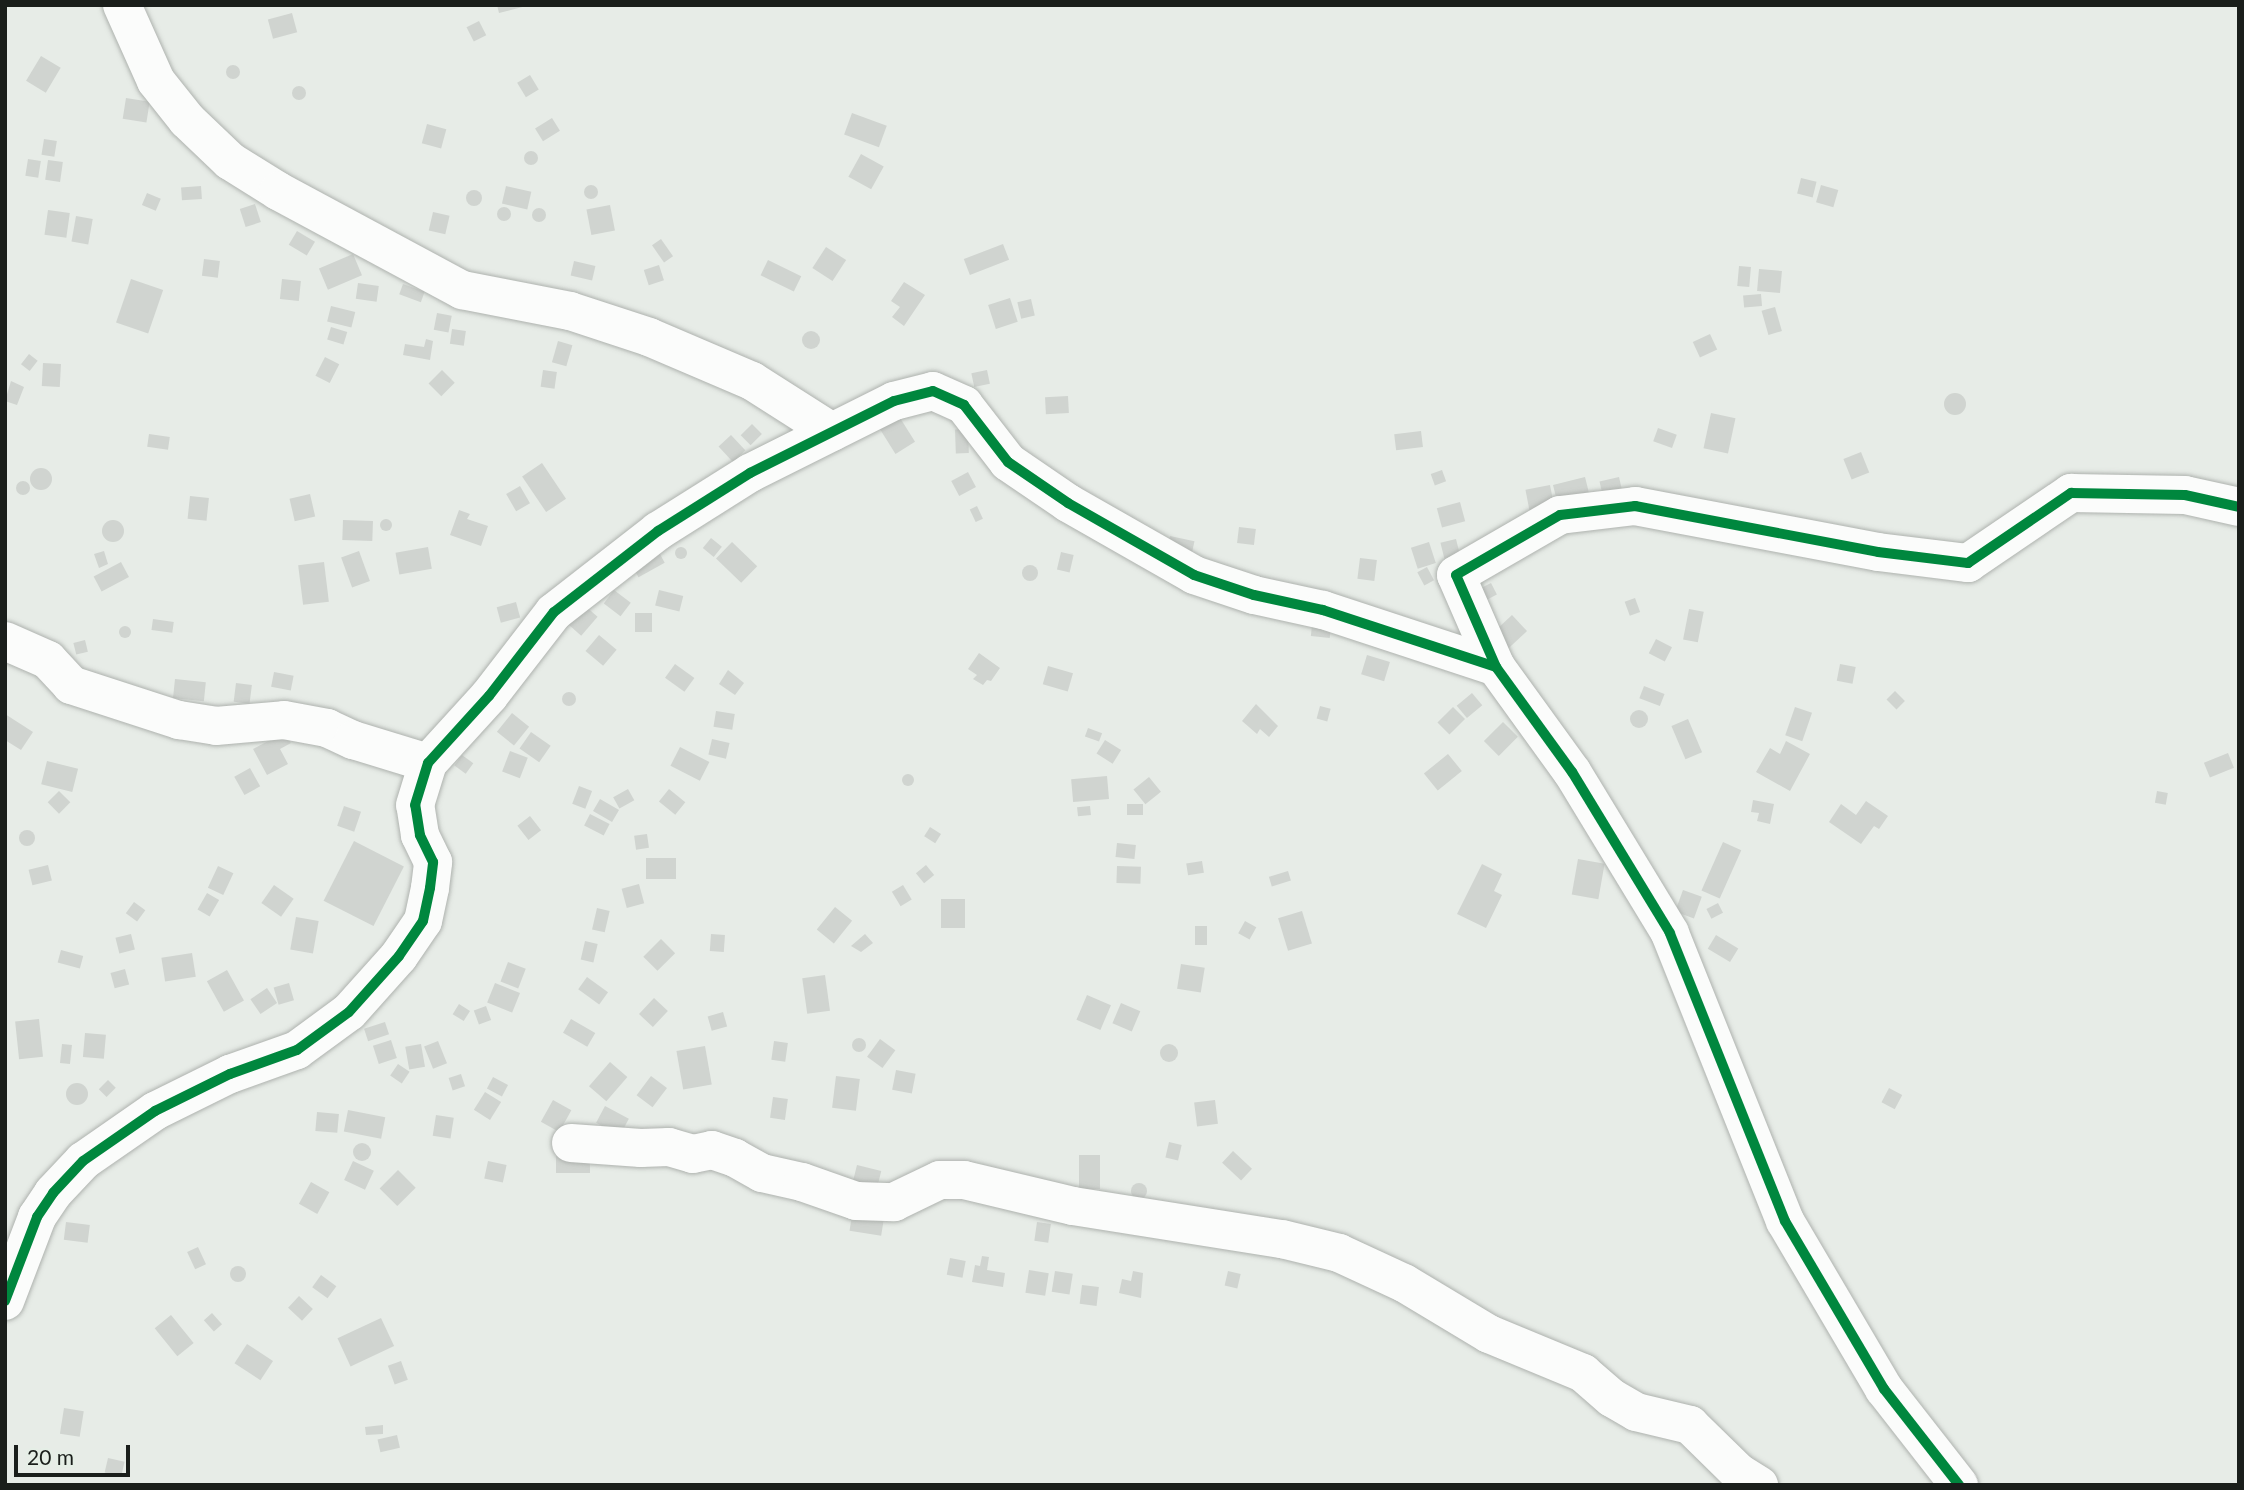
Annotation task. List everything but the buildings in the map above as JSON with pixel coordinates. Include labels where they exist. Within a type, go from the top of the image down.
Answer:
[{"type":"street","points":[[122,5],[156,81],[187,120],[230,161],[278,191],[462,290],[570,311],[649,337],[752,381],[832,432]]},
{"type":"street","points":[[5,1301],[37,1217],[53,1193],[83,1161],[155,1111],[230,1074],[297,1051],[349,1012],[400,956],[423,921],[430,888],[433,862],[420,835],[415,805],[428,762],[489,696],[554,612],[658,531],[750,473],[894,401],[933,391],[964,405],[1008,462],[1068,503],[1194,575],[1254,595],[1323,610],[1496,667]]},
{"type":"street","points":[[1959,1485],[1884,1389],[1785,1221],[1670,933],[1572,772],[1496,667],[1456,575],[1560,514],[1635,506],[1878,552],[1968,563],[2071,492],[2185,495],[2239,507]]},
{"type":"street","points":[[5,641],[48,660],[71,685],[179,720],[216,726],[284,720],[327,728],[353,740],[428,762]]},
{"type":"street","points":[[571,1143],[641,1148],[669,1147],[693,1154],[712,1150],[735,1158],[762,1173],[802,1182],[856,1201],[894,1202],[940,1180],[964,1180],[1073,1206],[1282,1239],[1339,1253],[1405,1283],[1489,1335],[1583,1373],[1612,1398],[1636,1412],[1690,1425],[1738,1472],[1759,1485]]},
{"type":"cycle path","points":[[5,1301],[37,1217],[53,1193],[83,1161],[155,1111],[230,1074],[297,1050],[349,1012],[399,956],[423,921],[430,888],[433,862],[420,835],[415,805],[428,763],[489,696],[554,612],[658,531],[750,473],[894,401],[933,391],[964,405],[1008,462],[1068,503],[1194,575],[1254,595],[1323,610],[1496,667]]},
{"type":"cycle path","points":[[1959,1485],[1884,1389],[1785,1221],[1670,933],[1572,772],[1496,667],[1456,575],[1560,515],[1635,506],[1878,552],[1968,563],[2071,493],[2185,495],[2239,507]]}]
